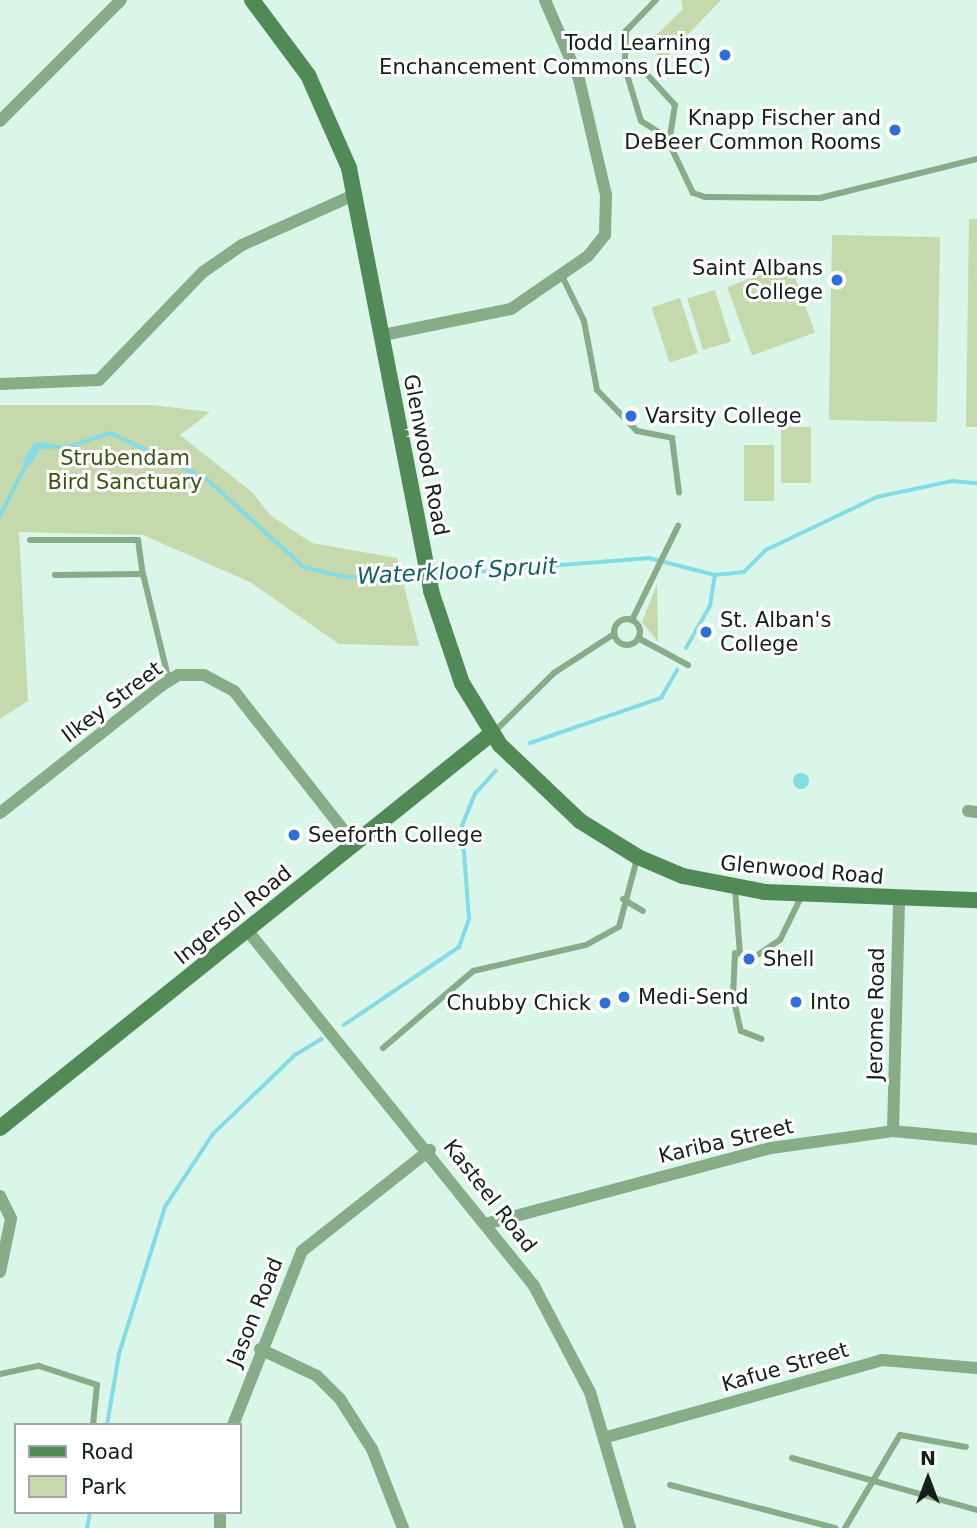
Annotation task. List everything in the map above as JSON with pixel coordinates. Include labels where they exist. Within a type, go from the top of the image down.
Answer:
[{"type":"street","points":[[0,121],[121,0]]},
{"type":"street","name":"Glenwood Road","points":[[252,0],[314,87],[356,194],[431,591],[462,683],[491,734],[567,811],[638,857],[735,889],[802,895],[977,900]]},
{"type":"street","points":[[383,335],[498,314],[562,276],[595,249],[608,214],[579,79],[545,0]]},
{"type":"street","points":[[0,384],[99,380],[203,272],[242,245],[356,194]]},
{"type":"street","name":"Ilkey Street","points":[[0,813],[169,681],[204,675],[234,691],[355,845]]},
{"type":"street","name":"Ingersol Road","points":[[0,1128],[491,734]]},
{"type":"street","name":"Jerome Road","points":[[893,1131],[899,899]]},
{"type":"street","name":"Kasteel Road","points":[[247,930],[489,1223],[552,1316],[607,1437],[630,1528]]},
{"type":"street","name":"Kariba Street","points":[[489,1223],[762,1150],[893,1131],[977,1139]]},
{"type":"street","name":"Jason Road","points":[[234,1423],[260,1349],[302,1251],[430,1150]]},
{"type":"street","points":[[0,1196],[10,1225],[0,1272]]},
{"type":"street","points":[[260,1349],[333,1390],[365,1434],[403,1528]]},
{"type":"street","name":"Kafue Street","points":[[607,1437],[882,1360],[977,1368]]},
{"type":"lane","points":[[656,0],[626,31],[625,68],[641,121],[667,137],[693,193],[727,199],[820,198],[977,159]]},
{"type":"lane","points":[[625,68],[643,70],[675,104],[667,137]]},
{"type":"lane","points":[[562,276],[584,321],[597,390],[637,431],[672,438],[679,493]]},
{"type":"lane","points":[[678,526],[632,620],[638,638],[688,665]]},
{"type":"lane","points":[[30,540],[138,540],[143,574],[169,681]]},
{"type":"lane","points":[[55,575],[143,574]]},
{"type":"lane","points":[[491,734],[554,673],[614,634],[618,621],[632,620]]},
{"type":"lane","points":[[614,634],[625,644],[638,638]]},
{"type":"lane","points":[[383,1048],[473,971],[586,945],[619,927],[623,899],[638,857]]},
{"type":"lane","points":[[735,889],[737,954],[733,997],[741,1031],[762,1039]]},
{"type":"lane","points":[[760,954],[780,940],[802,895]]},
{"type":"lane","points":[[623,899],[643,911]]},
{"type":"lane","points":[[0,1374],[39,1366],[97,1385],[93,1423]]},
{"type":"lane","points":[[845,1528],[900,1435],[966,1447]]},
{"type":"lane","points":[[792,1458],[977,1510]]},
{"type":"lane","points":[[670,1485],[835,1528]]},
{"type":"green space","points":[[681,0],[721,0],[661,63],[650,41],[683,9]]},
{"type":"green space","points":[[969,219],[977,219],[977,427],[966,427]]},
{"type":"green space","points":[[832,235],[940,237],[937,422],[829,420]]},
{"type":"green space","points":[[790,264],[815,333],[752,356],[727,287]]},
{"type":"green space","points":[[715,290],[731,342],[703,350],[687,298]]},
{"type":"green space","points":[[680,298],[698,353],[669,362],[651,307]]},
{"type":"green space","name":"Strubendam Bird Sanctuary","points":[[0,405],[152,405],[210,412],[180,435],[253,493],[270,515],[312,543],[397,558],[419,646],[339,644],[250,582],[143,535],[19,532],[28,701],[0,719]]},
{"type":"green space","points":[[781,427],[811,427],[811,483],[781,483]]},
{"type":"green space","points":[[744,445],[774,445],[774,501],[744,501]]},
{"type":"green space","points":[[657,584],[658,642],[642,622]]},
{"type":"water","points":[[46,442],[69,448],[40,449],[30,466],[22,464],[34,443]]},
{"type":"water","points":[[798,773],[804,773],[809,781],[807,787],[798,789],[793,784],[793,778]]},
{"type":"waterway","name":"Waterkloof Spruit","points":[[65,448],[111,433],[207,479],[304,567],[345,577],[423,576]]},
{"type":"waterway","name":"Waterkloof Spruit","points":[[0,516],[28,461]]},
{"type":"waterway","name":"Waterkloof Spruit","points":[[434,575],[649,558],[715,575],[744,572],[766,550],[877,497],[952,481],[977,483]]},
{"type":"waterway","points":[[686,648],[710,606],[715,576]]},
{"type":"waterway","points":[[530,743],[661,698],[677,670]]},
{"type":"waterway","points":[[344,1025],[459,947],[469,919],[462,826],[475,794],[496,771]]},
{"type":"waterway","points":[[107,1423],[119,1354],[165,1207],[213,1134],[295,1055],[322,1039]]},
{"type":"waterway","points":[[87,1528],[90,1514]]},
{"type":"place","name":"Todd Learning Enchancement Commons (LEC)","points":[[725,55]]},
{"type":"place","name":"Knapp Fischer and DeBeer Common Rooms","points":[[895,130]]},
{"type":"place","name":"Saint Albans College","points":[[837,280]]},
{"type":"place","name":"Varsity College","points":[[631,416]]},
{"type":"place","name":"St. Alban's College","points":[[706,632]]},
{"type":"place","name":"Seeforth College","points":[[294,835]]},
{"type":"place","name":"Shell","points":[[749,959]]},
{"type":"place","name":"Medi-Send","points":[[624,997]]},
{"type":"place","name":"Into","points":[[796,1002]]},
{"type":"place","name":"Chubby Chick","points":[[605,1003]]}]
